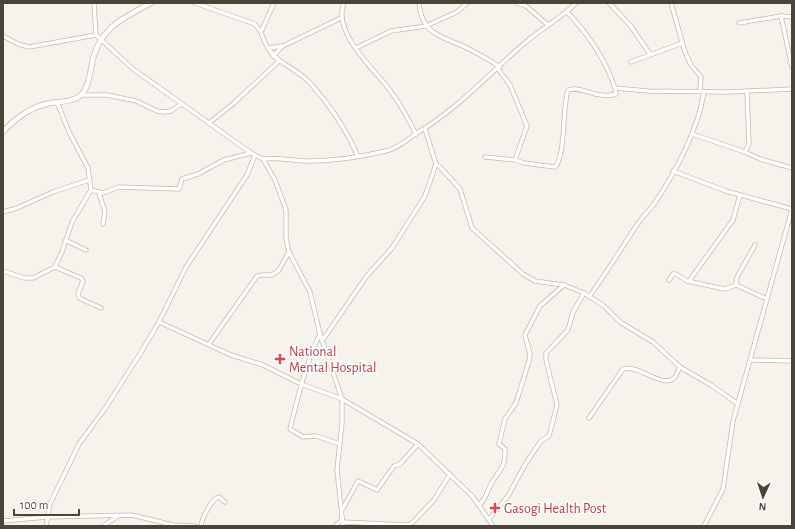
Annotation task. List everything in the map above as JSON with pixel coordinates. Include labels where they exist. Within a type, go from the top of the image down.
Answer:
[{"type":"street","points":[[94,3],[96,35]]},
{"type":"street","points":[[3,132],[23,114],[46,104],[75,99],[81,95],[88,80],[94,55],[101,38],[118,21],[151,3]]},
{"type":"street","points":[[195,3],[255,24],[261,32],[273,56],[310,82],[347,132],[358,156]]},
{"type":"street","points":[[261,32],[274,3]]},
{"type":"street","points":[[344,3],[341,18],[348,34],[356,48],[401,106],[416,134]]},
{"type":"street","points":[[419,3],[422,17],[426,26],[434,34],[480,54],[499,68],[510,85],[527,126],[515,160]]},
{"type":"street","points":[[356,48],[391,31],[426,26],[457,12],[467,3]]},
{"type":"street","points":[[517,3],[526,6],[548,25]]},
{"type":"street","points":[[263,159],[276,157],[308,161],[343,160],[388,151],[425,129],[499,68],[519,48],[567,12],[576,3]]},
{"type":"street","points":[[609,3],[630,25],[650,54]]},
{"type":"street","points":[[590,297],[640,221],[656,202],[692,134],[700,115],[702,91],[701,77],[691,65],[682,43],[671,3]]},
{"type":"street","points":[[485,157],[515,160],[555,168],[558,165],[561,152],[568,90],[580,90],[608,97],[616,94],[616,88],[608,66],[585,31],[567,12]]},
{"type":"street","points":[[739,22],[781,16],[792,18]]},
{"type":"street","points":[[781,16],[792,67]]},
{"type":"street","points":[[268,48],[283,46],[341,18]]},
{"type":"street","points":[[3,36],[18,44],[30,47],[96,35],[133,69],[251,153],[263,159],[275,180],[286,210],[286,238],[289,252],[310,292],[322,341],[342,399],[337,470],[342,522]]},
{"type":"street","points":[[631,62],[682,43]]},
{"type":"street","points":[[273,56],[283,46]]},
{"type":"street","points":[[209,123],[234,103],[279,61]]},
{"type":"street","points":[[616,88],[648,91],[747,91],[792,89]]},
{"type":"street","points":[[745,152],[748,144],[747,91]]},
{"type":"street","points":[[81,95],[107,95],[136,101],[157,111],[164,112],[170,111],[182,104]]},
{"type":"street","points":[[3,271],[24,278],[33,278],[55,267],[59,261],[65,240],[76,213],[91,190],[88,168],[69,132],[57,102]]},
{"type":"street","points":[[425,129],[436,164],[460,189],[472,228],[493,249],[529,278],[564,286],[584,293],[604,306],[620,322],[653,342],[680,367],[711,385],[738,404]]},
{"type":"street","points":[[692,134],[745,152],[760,159],[792,168]]},
{"type":"street","points":[[91,190],[100,193],[119,187],[179,189],[181,181],[185,177],[198,174],[224,160],[251,153]]},
{"type":"street","points":[[46,526],[50,504],[79,444],[104,410],[159,322],[186,267],[247,175],[255,155]]},
{"type":"street","points":[[322,341],[366,277],[392,248],[404,228],[420,207],[430,184],[436,164]]},
{"type":"street","points":[[673,171],[740,195],[792,209],[729,439],[723,489],[704,526]]},
{"type":"street","points":[[3,212],[17,208],[53,192],[89,180]]},
{"type":"street","points":[[100,193],[105,212],[103,224]]},
{"type":"street","points":[[689,281],[733,220],[740,195]]},
{"type":"street","points":[[65,240],[86,250]]},
{"type":"street","points":[[736,285],[737,277],[755,245]]},
{"type":"street","points":[[209,344],[257,276],[272,275],[279,270],[289,252]]},
{"type":"street","points":[[55,267],[81,278],[83,281],[78,294],[79,298],[101,308]]},
{"type":"street","points":[[669,280],[673,274],[676,274],[689,281],[725,289],[736,285],[767,299]]},
{"type":"street","points":[[479,505],[487,495],[490,486],[506,461],[505,449],[499,444],[505,420],[516,403],[529,361],[530,354],[525,335],[540,306],[564,286]]},
{"type":"street","points":[[489,519],[508,496],[526,463],[541,441],[549,436],[557,405],[546,360],[546,353],[568,330],[573,312],[584,293]]},
{"type":"street","points":[[159,322],[231,354],[263,365],[302,384],[342,399],[418,444],[450,474],[479,505],[493,526]]},
{"type":"street","points":[[320,334],[307,363],[290,429],[303,437],[316,436],[340,444]]},
{"type":"street","points":[[750,360],[792,361]]},
{"type":"street","points":[[589,418],[623,368],[633,368],[658,379],[668,381],[673,379],[680,367]]},
{"type":"street","points":[[341,510],[358,480],[377,490],[394,466],[400,464],[418,444]]},
{"type":"street","points":[[335,526],[342,522],[407,525],[412,523],[434,500],[450,474]]},
{"type":"street","points":[[201,526],[203,519],[216,499],[220,497],[225,502]]},
{"type":"street","points":[[103,526],[119,515]]},
{"type":"street","points":[[3,521],[47,517],[132,515],[173,525],[195,526]]},
{"type":"place","name":"National Mental Hospital","points":[[280,359]]},
{"type":"place","name":"Gasogi Health Post","points":[[495,508]]}]
